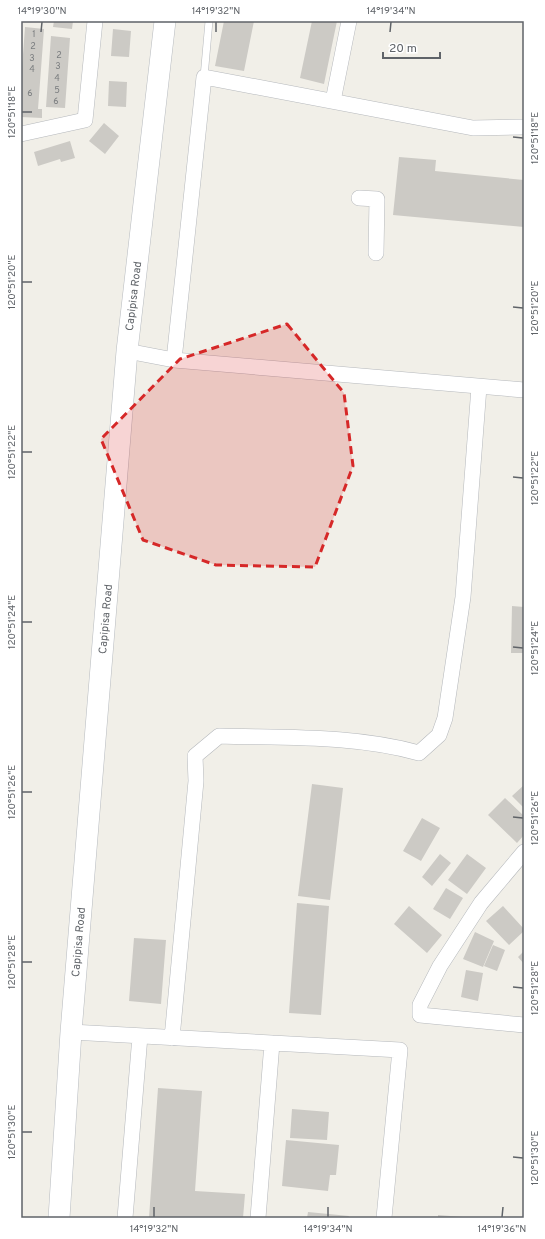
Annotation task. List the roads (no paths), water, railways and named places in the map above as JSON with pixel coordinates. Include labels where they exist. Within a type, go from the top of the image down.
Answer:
[{"type":"main road","name":"Capipisa Road","points":[[58,1218],[70,1032],[127,351],[165,21]]},
{"type":"street","points":[[21,134],[85,120],[95,21]]},
{"type":"street","points":[[333,101],[349,21]]},
{"type":"street","points":[[174,360],[204,77],[473,128],[524,127]]},
{"type":"street","points":[[359,198],[377,199],[376,253]]},
{"type":"street","points":[[127,351],[174,360],[524,390]]},
{"type":"street","points":[[172,1038],[196,781],[196,756],[219,736],[353,740],[397,747],[419,753],[439,735],[445,718],[463,598],[479,387]]},
{"type":"street","points":[[524,852],[481,903],[440,966],[420,1006],[420,1015],[524,1025]]},
{"type":"street","points":[[70,1032],[400,1050],[384,1218]]},
{"type":"street","points":[[125,1218],[140,1036]]},
{"type":"street","points":[[258,1218],[272,1043]]},
{"type":"lane","points":[[204,77],[209,21]]}]
